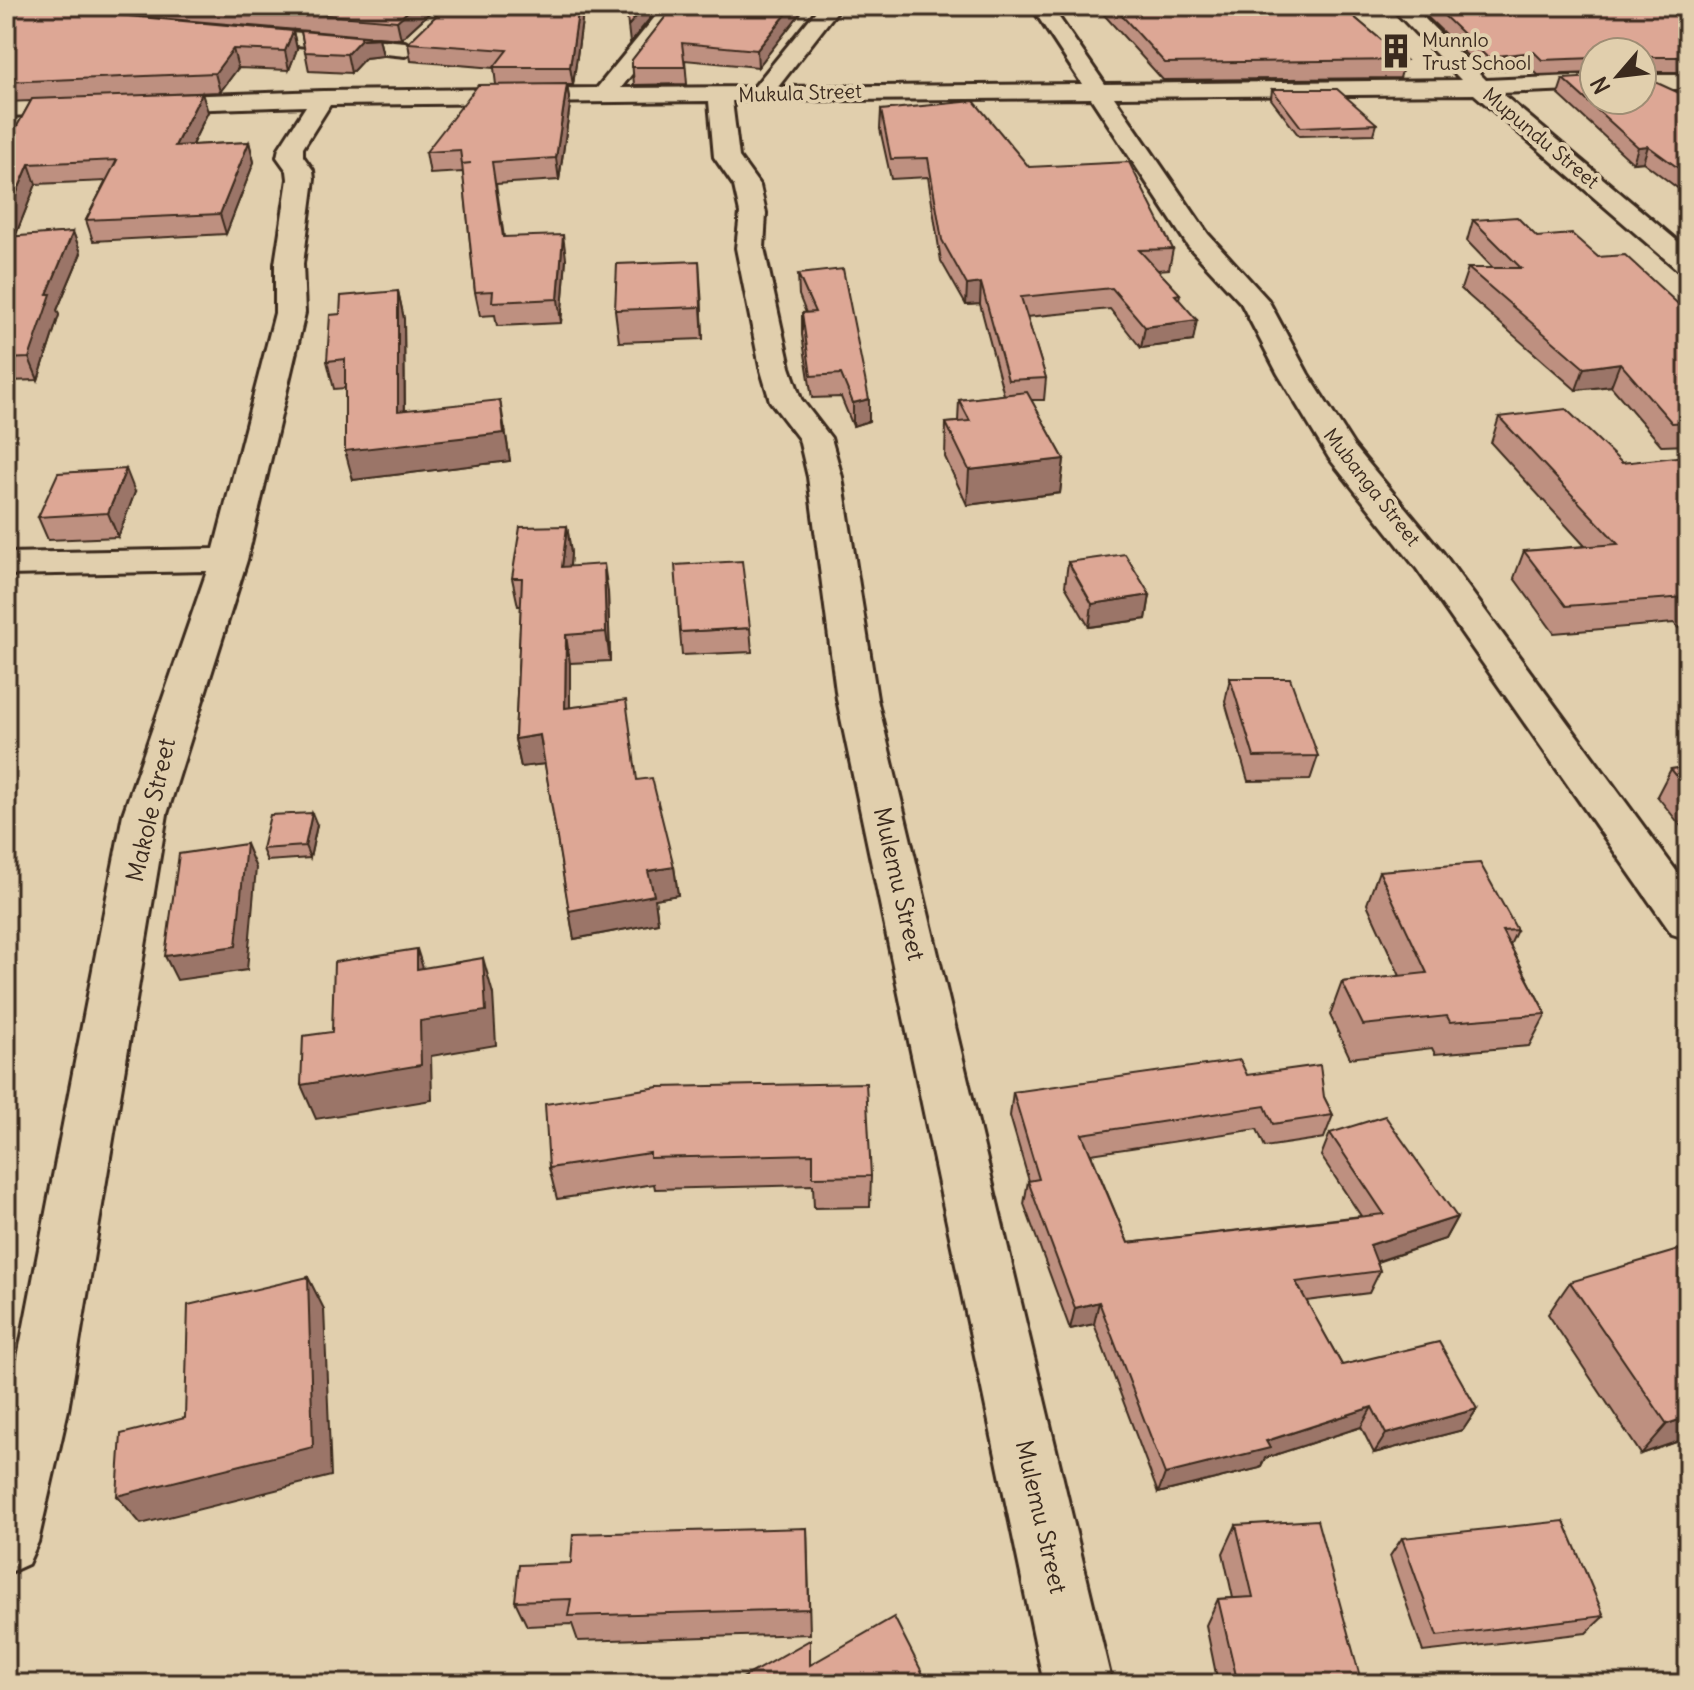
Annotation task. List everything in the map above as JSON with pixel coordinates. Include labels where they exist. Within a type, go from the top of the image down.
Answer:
[{"type":"street","points":[[601,98],[675,6]]},
{"type":"street","points":[[740,95],[831,6]]},
{"type":"street","name":"Mubanga Street","points":[[1041,6],[1198,240],[1254,300],[1293,374],[1341,451],[1430,561],[1688,922]]},
{"type":"street","name":"Mupundu Street","points":[[1400,6],[1480,87],[1688,264]]},
{"type":"street","points":[[206,31],[411,43],[357,98]]},
{"type":"street","points":[[1658,82],[1688,82]]},
{"type":"street","name":"Mukula Street","points":[[6,109],[323,98],[601,98],[1095,89],[1480,87],[1578,83]]},
{"type":"street","name":"Mulemu Street","points":[[740,95],[727,157],[747,186],[753,213],[750,248],[775,367],[786,401],[815,438],[825,477],[857,699],[1078,1684]]},
{"type":"street","name":"Makole Street","points":[[6,1542],[38,1410],[145,814],[167,739],[229,560],[290,313],[289,264],[301,179],[300,170],[290,157],[291,148],[323,98]]},
{"type":"street","points":[[6,564],[229,560]]},
{"type":"building","points":[[6,6],[293,31],[285,51],[233,49],[215,73],[6,82]]},
{"type":"building","points":[[220,6],[414,6],[397,21]]},
{"type":"building","points":[[446,6],[579,6],[570,67],[494,67],[507,50],[408,43]]},
{"type":"building","points":[[626,6],[645,6],[628,26]]},
{"type":"building","points":[[674,6],[793,6],[757,50],[682,43],[685,67],[632,67],[632,60]]},
{"type":"building","points":[[1113,6],[1341,6],[1405,60],[1165,63]]},
{"type":"building","points":[[1434,6],[1688,6],[1688,57],[1658,57],[1658,36],[1578,36],[1578,59],[1542,60],[1534,52],[1487,57]]},
{"type":"building","points":[[301,31],[379,38],[361,39],[347,54],[305,52]]},
{"type":"building","points":[[1578,78],[1578,93],[1563,79]]},
{"type":"building","points":[[1658,83],[1688,97],[1688,175],[1648,146],[1638,147],[1604,116],[1658,116]]},
{"type":"building","points":[[567,84],[556,158],[492,162],[503,237],[563,235],[558,299],[492,302],[493,291],[475,292],[460,150],[426,152],[478,85]]},
{"type":"building","points":[[1272,89],[1337,89],[1377,124],[1301,127]]},
{"type":"building","points":[[202,93],[175,146],[249,142],[220,214],[86,220],[117,160],[29,164],[6,218],[6,146],[32,99]]},
{"type":"building","points":[[974,101],[1029,167],[1129,162],[1173,249],[1139,250],[1180,294],[1175,295],[1197,320],[1145,327],[1112,288],[1021,297],[1046,378],[1008,380],[981,283],[967,285],[942,240],[928,158],[891,159],[881,110]]},
{"type":"building","points":[[1517,217],[1537,237],[1572,234],[1598,257],[1625,255],[1688,313],[1688,422],[1672,423],[1620,363],[1584,368],[1468,268],[1521,268],[1473,220]]},
{"type":"building","points":[[73,232],[47,294],[51,294],[29,358],[6,359],[6,237]]},
{"type":"building","points":[[699,261],[701,307],[615,310],[617,264]]},
{"type":"building","points":[[843,269],[869,399],[853,403],[841,374],[811,376],[802,313],[815,312],[798,274]]},
{"type":"building","points":[[398,291],[398,411],[500,400],[504,433],[345,451],[345,359],[327,361],[330,315],[340,314],[341,296]]},
{"type":"building","points":[[1027,392],[1064,459],[969,470],[946,423],[970,421],[959,400]]},
{"type":"building","points":[[1566,409],[1622,463],[1688,458],[1688,598],[1566,606],[1524,551],[1618,544],[1499,417]]},
{"type":"building","points":[[126,469],[108,513],[38,517],[58,473]]},
{"type":"building","points":[[567,526],[562,567],[604,564],[606,632],[566,635],[565,708],[626,700],[637,780],[652,778],[674,867],[648,871],[654,895],[569,911],[540,735],[515,739],[522,578],[512,578],[520,527]]},
{"type":"building","points":[[1125,554],[1150,595],[1092,604],[1068,562]]},
{"type":"building","points":[[742,561],[750,628],[680,632],[675,565]]},
{"type":"building","points":[[1230,678],[1290,678],[1318,756],[1254,757]]},
{"type":"building","points":[[1688,767],[1688,790],[1671,769]]},
{"type":"building","points":[[312,813],[305,846],[262,849],[270,815]]},
{"type":"building","points":[[246,844],[236,946],[165,956],[179,854]]},
{"type":"building","points":[[1480,863],[1517,930],[1502,931],[1546,1014],[1450,1022],[1447,1016],[1363,1025],[1342,982],[1427,973],[1379,871]]},
{"type":"building","points":[[417,949],[417,969],[483,958],[486,1011],[420,1021],[421,1065],[301,1085],[303,1036],[332,1032],[334,962]]},
{"type":"building","points":[[1240,1060],[1247,1075],[1320,1065],[1324,1097],[1333,1115],[1273,1124],[1265,1106],[1082,1134],[1128,1243],[1384,1214],[1330,1133],[1385,1116],[1457,1217],[1370,1245],[1380,1271],[1296,1282],[1342,1365],[1439,1342],[1477,1409],[1386,1434],[1372,1407],[1266,1441],[1270,1448],[1165,1474],[1099,1302],[1075,1308],[1028,1181],[1039,1179],[1013,1092]]},
{"type":"building","points":[[866,1083],[871,1176],[813,1177],[813,1154],[650,1158],[650,1153],[549,1168],[545,1104],[659,1087]]},
{"type":"building","points":[[1682,1249],[1688,1258],[1688,1417],[1667,1424],[1570,1282]]},
{"type":"building","points":[[308,1277],[313,1447],[117,1496],[121,1434],[185,1418],[188,1305]]},
{"type":"building","points":[[1317,1520],[1362,1684],[1238,1684],[1218,1599],[1253,1597],[1236,1525]]},
{"type":"building","points":[[1564,1521],[1604,1616],[1437,1636],[1402,1538]]},
{"type":"building","points":[[807,1528],[809,1609],[568,1616],[571,1599],[515,1601],[519,1565],[571,1563],[573,1534]]},
{"type":"building","points":[[894,1617],[928,1684],[732,1684],[810,1640],[810,1665]]},
{"type":"place","name":"Munnlo Trust School","points":[[1396,51]]}]
